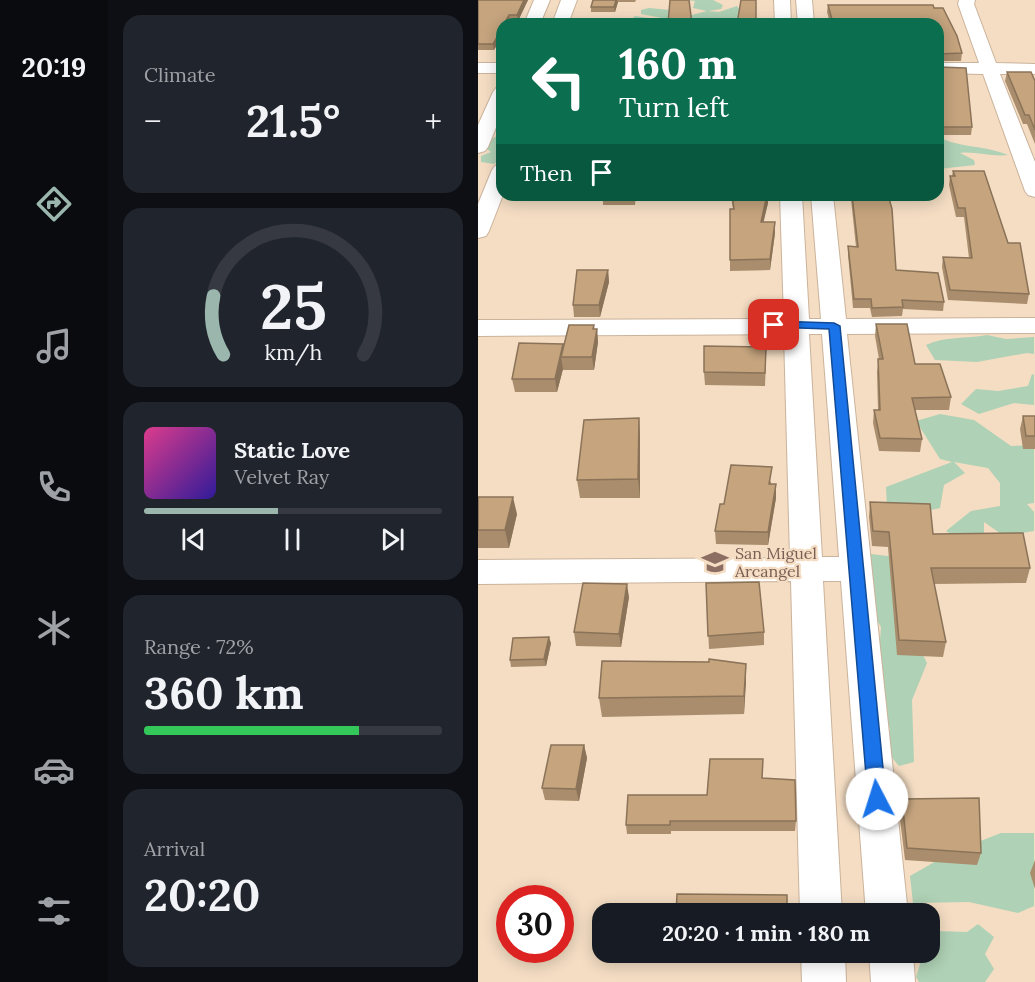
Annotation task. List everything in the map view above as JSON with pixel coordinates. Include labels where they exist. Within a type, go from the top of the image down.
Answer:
[{"type":"street","points":[[534,18],[542,0]]},
{"type":"street","points":[[562,18],[569,0]]},
{"type":"street","points":[[782,0],[783,18]]},
{"type":"street","points":[[804,0],[806,18]]},
{"type":"street","points":[[967,0],[966,4],[1034,191]]},
{"type":"street","points":[[478,68],[496,68]]},
{"type":"street","points":[[944,68],[1034,69]]},
{"type":"street","points":[[478,147],[496,106]]},
{"type":"street","points":[[478,173],[496,172]]},
{"type":"street","points":[[478,231],[496,187]]},
{"type":"street","points":[[791,201],[821,903]]},
{"type":"street","points":[[823,201],[886,903]]},
{"type":"street","points":[[478,328],[1034,325]]},
{"type":"street","points":[[478,572],[856,569]]},
{"type":"street","points":[[823,963],[824,982]]},
{"type":"street","points":[[892,963],[893,982]]},
{"type":"green space","points":[[686,0],[713,0],[723,5],[721,9],[708,11],[719,12],[737,6],[746,18],[684,18],[707,11],[693,8],[695,1]]},
{"type":"green space","points":[[649,8],[670,10],[677,18],[641,14],[641,10]]},
{"type":"green space","points":[[496,116],[496,129],[490,124]]},
{"type":"green space","points":[[496,137],[496,163],[481,162],[481,156],[491,152],[481,145]]},
{"type":"green space","points":[[944,140],[1008,155],[960,153],[974,160],[975,165],[944,168]]},
{"type":"green space","points":[[987,335],[1006,339],[1034,337],[1034,354],[1027,353],[977,362],[935,360],[926,345],[948,339]]},
{"type":"green space","points":[[1032,374],[1034,375],[1034,405],[1014,403],[979,414],[961,404],[976,389],[998,391],[1028,386]]},
{"type":"green space","points":[[940,414],[974,420],[1011,446],[1034,445],[1034,503],[1027,504],[1034,512],[1034,531],[1004,536],[984,522],[984,539],[964,543],[946,531],[971,511],[1000,506],[1000,483],[988,468],[954,462],[965,473],[944,485],[940,508],[922,512],[887,507],[886,487],[952,462],[940,459],[916,421]]},
{"type":"green space","points":[[871,554],[896,557],[908,625],[927,663],[912,700],[914,762],[899,766],[883,747],[890,730],[883,702],[879,654],[881,627],[869,607],[861,569]]},
{"type":"green space","points":[[1001,833],[1034,833],[1034,906],[1018,913],[969,902],[913,903],[910,876],[950,853]]},
{"type":"green space","points":[[978,924],[994,937],[985,954],[994,969],[985,982],[919,982],[916,977],[920,963],[940,963],[940,931],[967,932]]},
{"type":"building","points":[[478,0],[524,0],[517,15],[496,18],[496,39],[493,44],[478,44]]},
{"type":"building","points":[[593,0],[616,0],[614,7],[591,7]]},
{"type":"building","points":[[670,0],[689,0],[691,18],[668,18]]},
{"type":"building","points":[[741,0],[756,0],[756,18],[738,18]]},
{"type":"building","points":[[828,5],[933,5],[934,8],[943,8],[957,36],[962,53],[944,54],[944,18],[832,18]]},
{"type":"building","points":[[944,67],[966,68],[972,127],[944,127]]},
{"type":"building","points":[[1007,72],[1031,72],[1035,81],[1035,130],[1029,115],[1025,115]]},
{"type":"building","points":[[953,171],[984,171],[1008,243],[1020,243],[1029,294],[950,290],[943,257],[972,258],[965,208],[958,208],[950,176],[955,176]]},
{"type":"building","points":[[733,201],[766,201],[761,222],[775,222],[770,259],[730,260],[730,209],[734,209]]},
{"type":"building","points":[[853,201],[890,201],[896,270],[938,273],[944,302],[902,300],[903,307],[872,308],[871,299],[854,299],[848,246],[858,247]]},
{"type":"building","points":[[577,270],[608,270],[599,305],[573,305]]},
{"type":"building","points":[[876,324],[907,324],[915,364],[940,364],[951,397],[912,398],[922,439],[880,438],[874,410],[880,410],[878,359],[883,359]]},
{"type":"building","points":[[569,325],[594,325],[593,329],[597,329],[592,357],[561,357]]},
{"type":"building","points":[[519,343],[563,344],[555,379],[512,379]]},
{"type":"building","points":[[704,346],[766,347],[765,373],[704,372]]},
{"type":"building","points":[[1023,416],[1035,416],[1035,436],[1026,436]]},
{"type":"building","points":[[639,418],[638,479],[577,480],[584,420]]},
{"type":"building","points":[[731,465],[772,467],[769,484],[776,484],[768,532],[715,531],[720,504],[724,504]]},
{"type":"building","points":[[478,497],[513,497],[505,530],[478,530]]},
{"type":"building","points":[[870,502],[930,504],[933,534],[1023,533],[1030,568],[931,568],[946,642],[899,640],[889,532],[873,531]]},
{"type":"building","points":[[759,582],[764,632],[708,636],[706,583]]},
{"type":"building","points":[[583,583],[627,584],[619,634],[574,632]]},
{"type":"building","points":[[549,637],[544,659],[510,660],[513,638]]},
{"type":"building","points":[[709,659],[746,664],[744,696],[599,698],[602,661],[709,662]]},
{"type":"building","points":[[551,745],[584,745],[576,789],[542,788]]},
{"type":"building","points":[[710,759],[763,759],[762,778],[795,780],[796,821],[670,821],[670,825],[626,825],[628,795],[707,795]]},
{"type":"building","points":[[979,798],[981,853],[907,848],[902,799]]},
{"type":"building","points":[[677,894],[787,895],[787,903],[677,903]]},
{"type":"place","name":"San Miguel Arcangel","points":[[715,562]]},
{"type":"route","points":[[774,325],[834,326],[877,799]]}]
